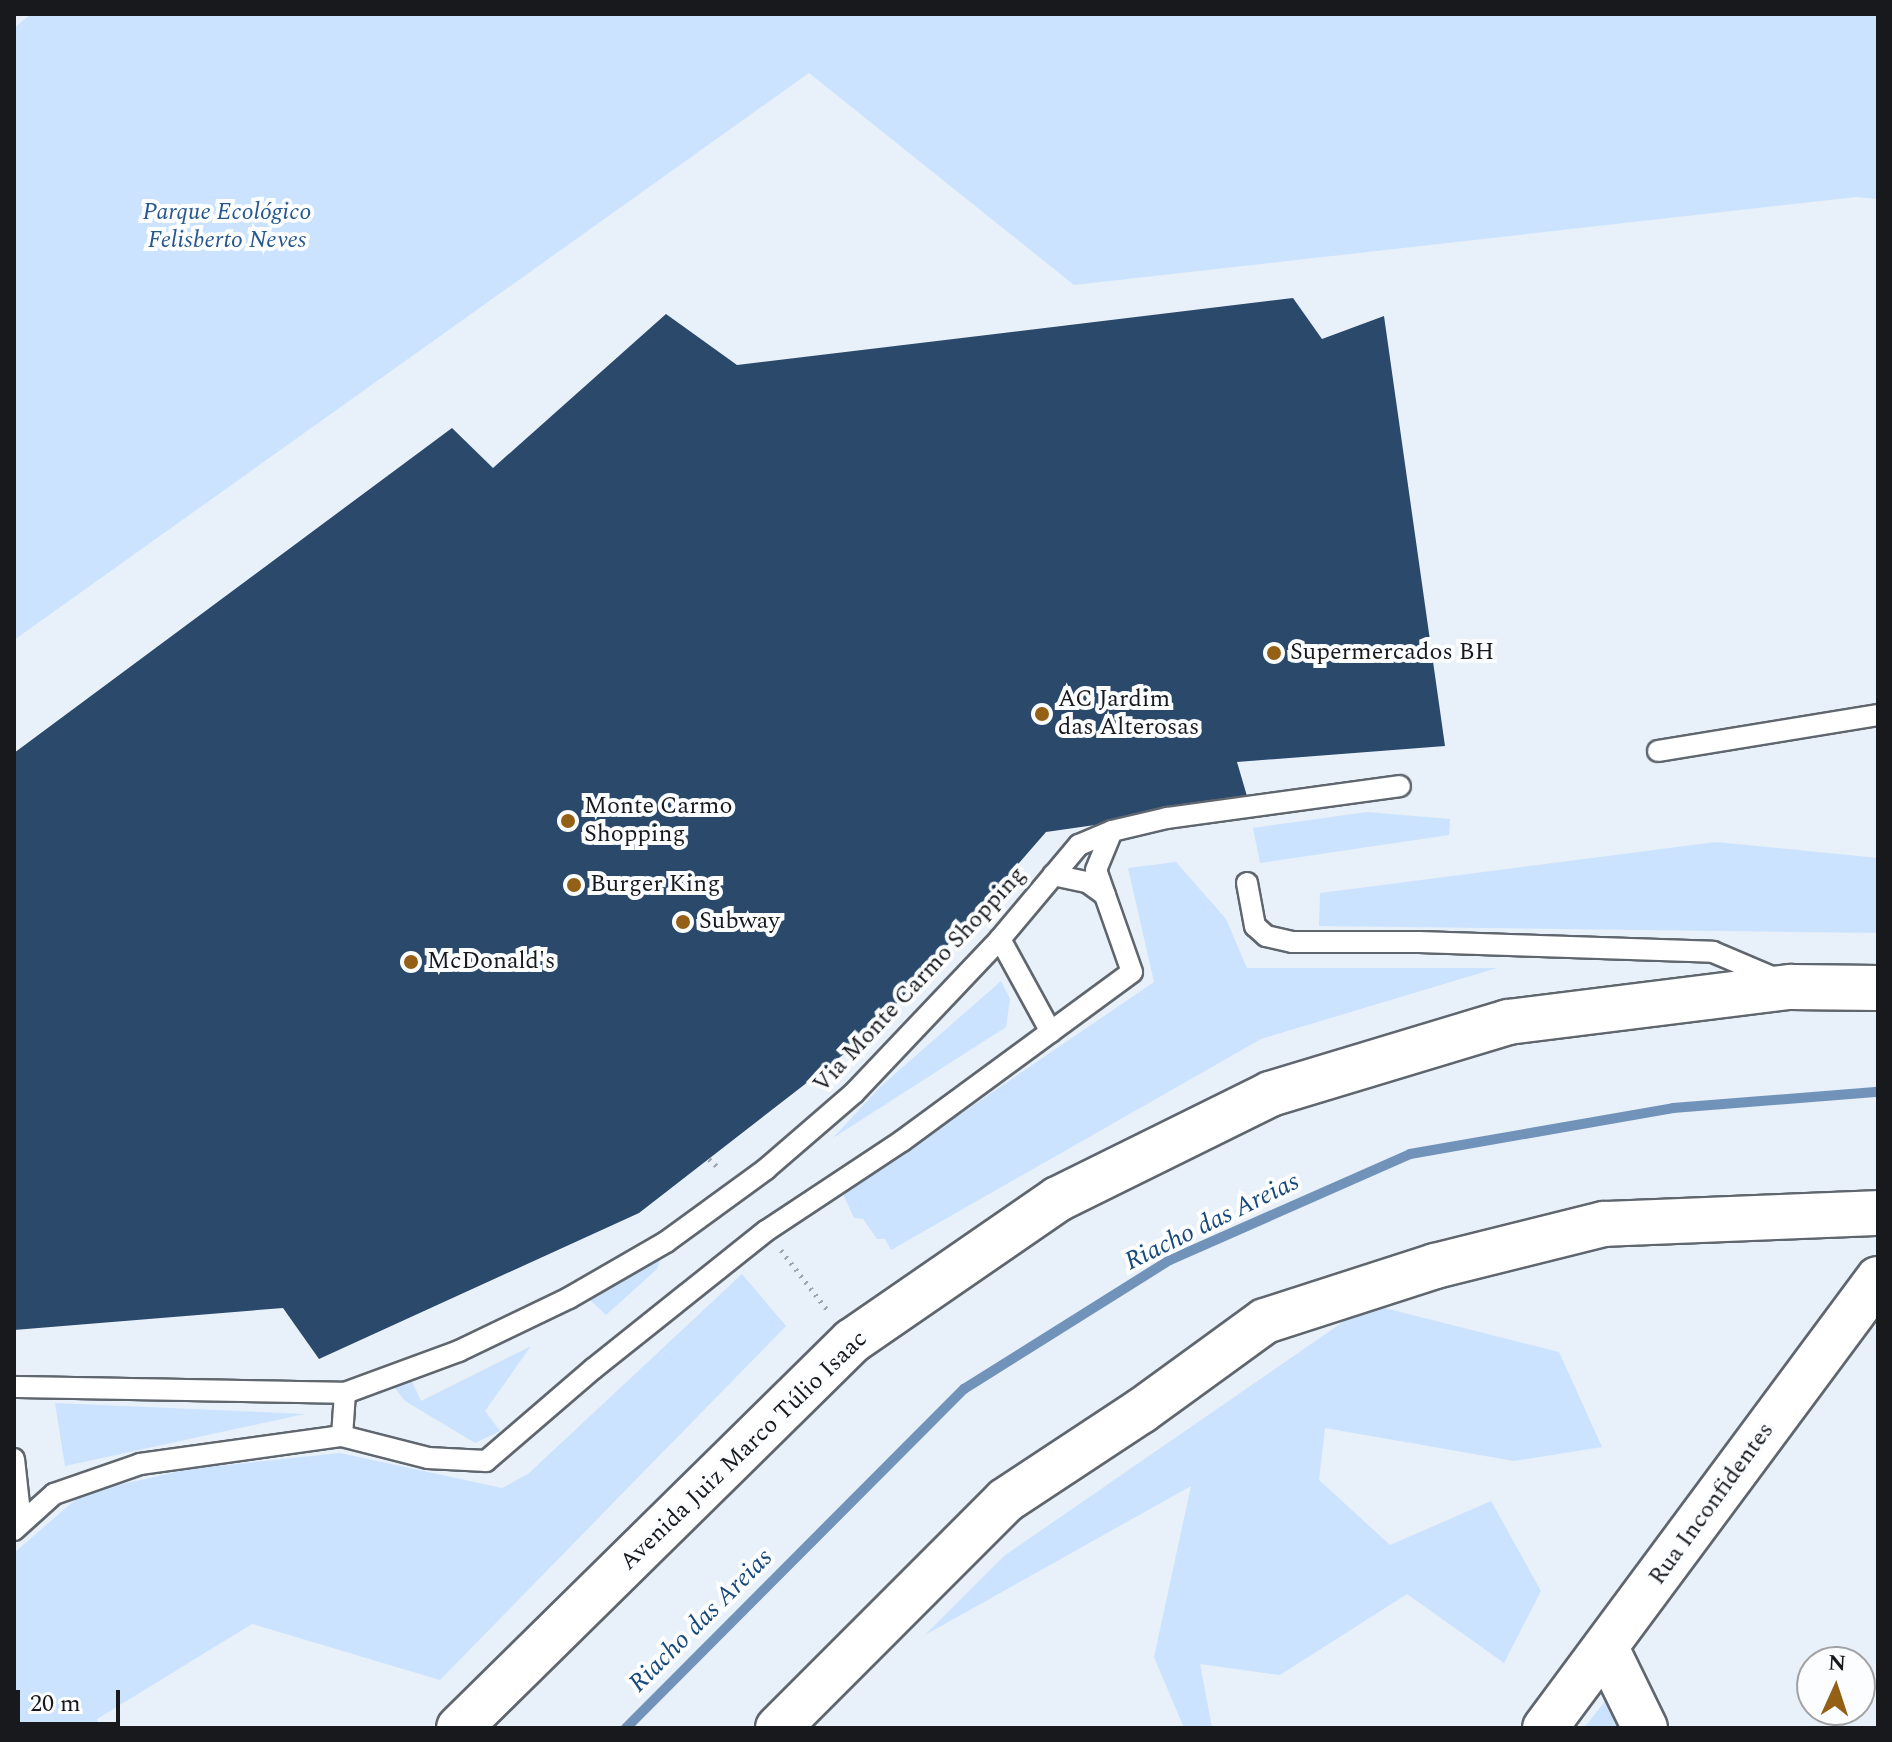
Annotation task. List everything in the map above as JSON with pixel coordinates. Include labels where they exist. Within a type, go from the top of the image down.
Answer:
[{"type":"main road","name":"Avenida Juiz Marco Túlio Isaac","points":[[459,1728],[852,1341],[1058,1199],[1270,1094],[1508,1022],[1791,987],[1878,988]]},
{"type":"main road","points":[[778,1728],[1006,1500],[1141,1411],[1265,1321],[1435,1266],[1604,1224],[1878,1213]]},
{"type":"main road","name":"Rua Inconfidentes","points":[[1545,1728],[1878,1279]]},
{"type":"main road","points":[[1606,1648],[1645,1728]]},
{"type":"lane","points":[[1658,751],[1878,715]]},
{"type":"lane","name":"Via Monte Carmo Shopping","points":[[345,1393],[459,1351],[523,1322],[666,1242],[707,1214],[766,1169],[854,1093],[1000,939],[1079,845],[1112,831],[1167,818],[1400,786]]},
{"type":"lane","points":[[18,1526],[54,1494],[140,1464],[342,1436],[428,1458],[486,1461],[593,1369],[766,1231],[902,1141],[1132,972],[1096,870],[1098,857],[1112,831]]},
{"type":"lane","points":[[1053,875],[1087,882],[1105,895]]},
{"type":"lane","points":[[1247,883],[1255,926],[1266,936],[1292,942],[1419,942],[1713,952],[1791,987]]},
{"type":"lane","points":[[1000,939],[1051,1032]]},
{"type":"lane","points":[[14,1387],[345,1393],[342,1436]]},
{"type":"lane","points":[[14,1459],[18,1526]]},
{"type":"path","points":[[766,1231],[852,1341]]},
{"type":"green space","name":"Parque Ecológico Felisberto Neves","points":[[31,14],[1878,14],[1878,199],[1856,197],[1074,285],[809,73],[14,640],[14,28]]},
{"type":"green space","points":[[1367,812],[1450,819],[1449,835],[1260,863],[1253,828]]},
{"type":"green space","points":[[1716,842],[1878,858],[1878,933],[1319,926],[1320,893]]},
{"type":"green space","points":[[1176,862],[1226,919],[1247,968],[1497,968],[1261,1039],[891,1250],[885,1239],[877,1239],[863,1219],[854,1218],[843,1194],[1154,982],[1128,868]]},
{"type":"green space","points":[[1001,981],[1010,999],[1006,1027],[833,1138],[880,1087]]},
{"type":"green space","points":[[661,1256],[657,1269],[606,1315],[590,1300]]},
{"type":"green space","points":[[742,1274],[786,1326],[440,1680],[252,1624],[97,1719],[99,1728],[14,1728],[14,1553],[83,1493],[189,1469],[340,1453],[502,1488],[528,1474]]},
{"type":"green space","points":[[1369,1304],[1559,1352],[1602,1447],[1514,1461],[1325,1428],[1319,1480],[1390,1545],[1491,1501],[1541,1591],[1504,1663],[1407,1594],[1280,1675],[1200,1664],[1212,1728],[1184,1728],[1154,1657],[1191,1486],[925,1635],[1004,1556]]},
{"type":"green space","points":[[531,1346],[485,1411],[500,1431],[475,1443],[405,1401],[391,1383],[409,1375],[421,1401]]},
{"type":"green space","points":[[55,1403],[305,1414],[65,1466]]},
{"type":"green space","points":[[1617,1686],[1633,1728],[1584,1728]]},
{"type":"building","name":"Monte Carmo Shopping","points":[[1293,298],[1322,339],[1384,316],[1445,746],[1237,762],[1249,803],[1046,832],[871,1033],[639,1213],[319,1359],[283,1308],[14,1330],[14,753],[452,428],[493,468],[666,314],[737,365]]},
{"type":"waterway","name":"Riacho das Areias","points":[[626,1728],[964,1389],[1170,1260],[1410,1154],[1673,1108],[1878,1092]]},
{"type":"place","name":"Supermercados BH","points":[[1274,653]]},
{"type":"place","name":"AC Jardim das Alterosas","points":[[1042,714]]},
{"type":"place","name":"Monte Carmo Shopping","points":[[568,821]]},
{"type":"place","name":"Burger King","points":[[574,885]]},
{"type":"place","name":"Subway","points":[[683,922]]},
{"type":"place","name":"McDonald's","points":[[411,962]]}]
